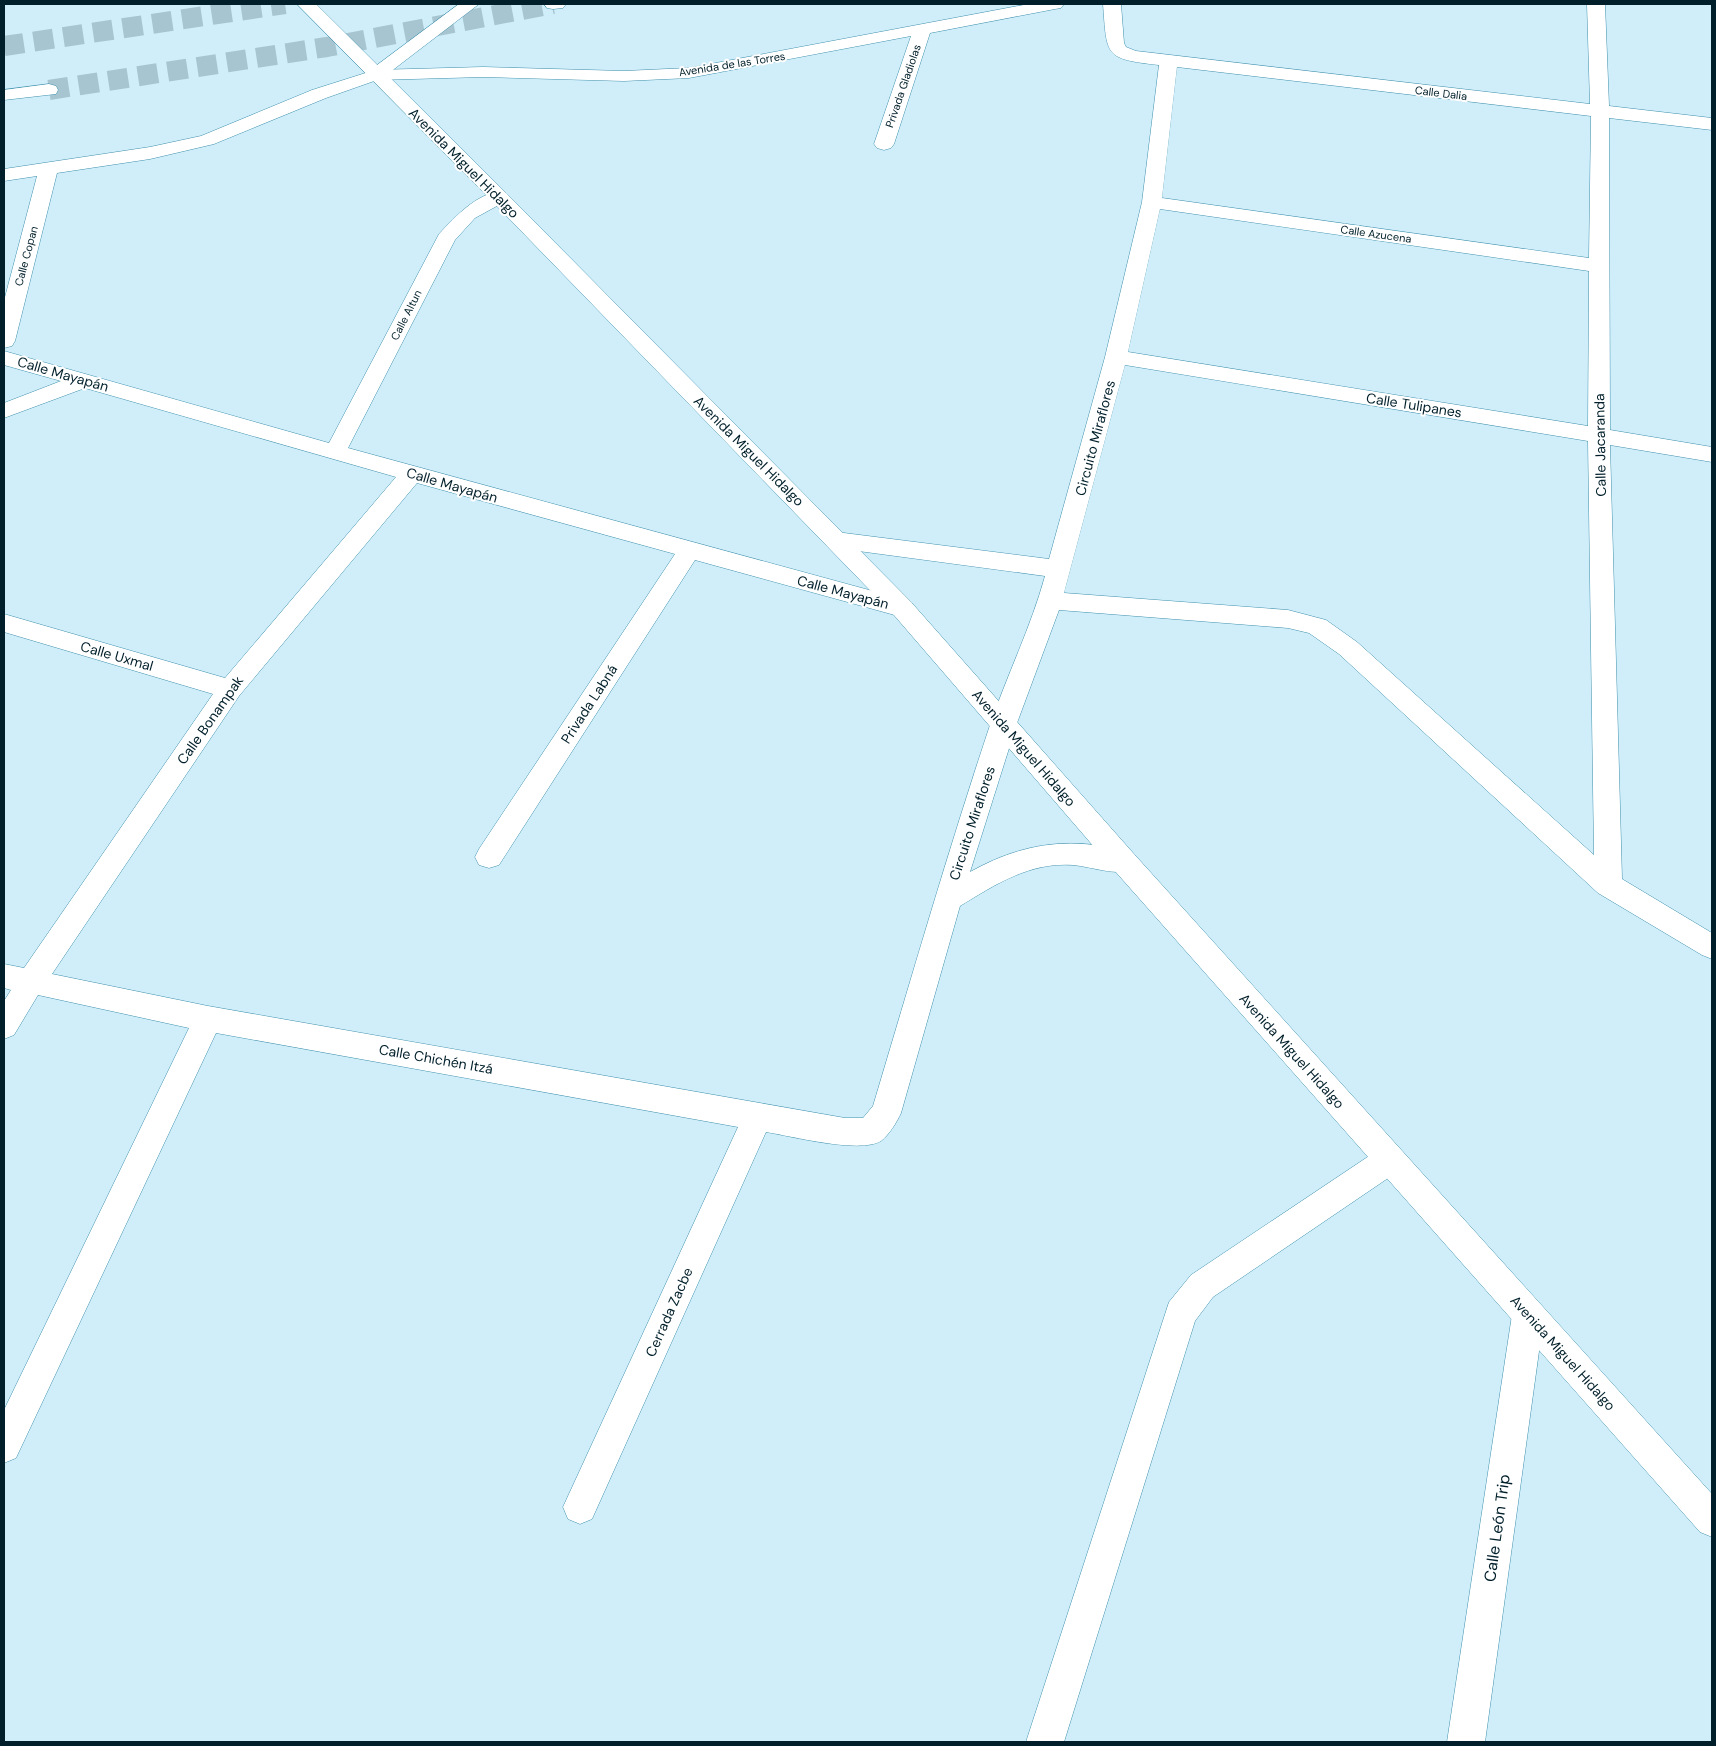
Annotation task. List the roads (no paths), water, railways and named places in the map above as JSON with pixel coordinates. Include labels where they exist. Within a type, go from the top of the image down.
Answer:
[{"type":"main road","name":"Avenida Miguel Hidalgo","points":[[306,4],[499,197],[902,608],[1124,862],[1712,1520]]},
{"type":"main road","points":[[4,175],[48,170],[150,153],[207,140],[319,94],[375,75],[470,4]]},
{"type":"main road","name":"Avenida de las Torres","points":[[375,75],[483,72],[624,76],[689,73],[746,64],[923,28],[1055,4]]},
{"type":"main road","points":[[1112,4],[1115,46],[1120,52],[1131,56],[1169,61]]},
{"type":"main road","name":"Calle Jacaranda","points":[[1596,4],[1600,111],[1598,266],[1599,435],[1608,885]]},
{"type":"main road","name":"Privada Gladiolas","points":[[884,144],[923,28]]},
{"type":"main road","name":"Calle Dalia","points":[[1169,61],[1712,124]]},
{"type":"main road","name":"Circuito Miraflores","points":[[870,1131],[886,1113],[948,899],[1004,723],[1050,601],[1059,569],[1116,358],[1152,202],[1169,61]]},
{"type":"main road","points":[[4,95],[49,90]]},
{"type":"main road","name":"Calle Copan","points":[[4,341],[48,170]]},
{"type":"main road","name":"Calle Altun","points":[[335,452],[446,238],[468,214],[499,197]]},
{"type":"main road","name":"Calle Azucena","points":[[1152,202],[1598,266]]},
{"type":"main road","name":"Calle Mayapán","points":[[4,358],[412,474],[902,608]]},
{"type":"main road","name":"Calle Tulipanes","points":[[1116,358],[1712,454]]},
{"type":"main road","points":[[4,411],[85,380]]},
{"type":"main road","name":"Calle Bonampak","points":[[4,1026],[17,979],[230,689],[412,474]]},
{"type":"main road","points":[[836,540],[1059,569]]},
{"type":"main road","name":"Privada Labná","points":[[489,857],[689,551]]},
{"type":"main road","points":[[1050,601],[1288,619],[1317,626],[1348,648],[1608,885],[1712,946]]},
{"type":"main road","name":"Calle Uxmal","points":[[4,623],[230,689]]},
{"type":"main road","name":"Circuito Miraflores","points":[[948,899],[1000,868],[1029,857],[1060,854],[1124,862]]},
{"type":"main road","name":"Calle Chichén Itzá","points":[[17,979],[208,1019],[845,1132],[870,1131]]},
{"type":"main road","points":[[4,1446],[208,1019]]},
{"type":"main road","name":"Cerrada Zacbe","points":[[580,1507],[758,1116]]},
{"type":"main road","points":[[1045,1742],[1181,1313],[1202,1286],[1389,1160]]},
{"type":"main road","name":"Calle León Trip","points":[[1466,1742],[1528,1315]]},
{"type":"tunnel","points":[[4,46],[285,4]]},
{"type":"tunnel","points":[[49,90],[327,47],[553,4]]}]
